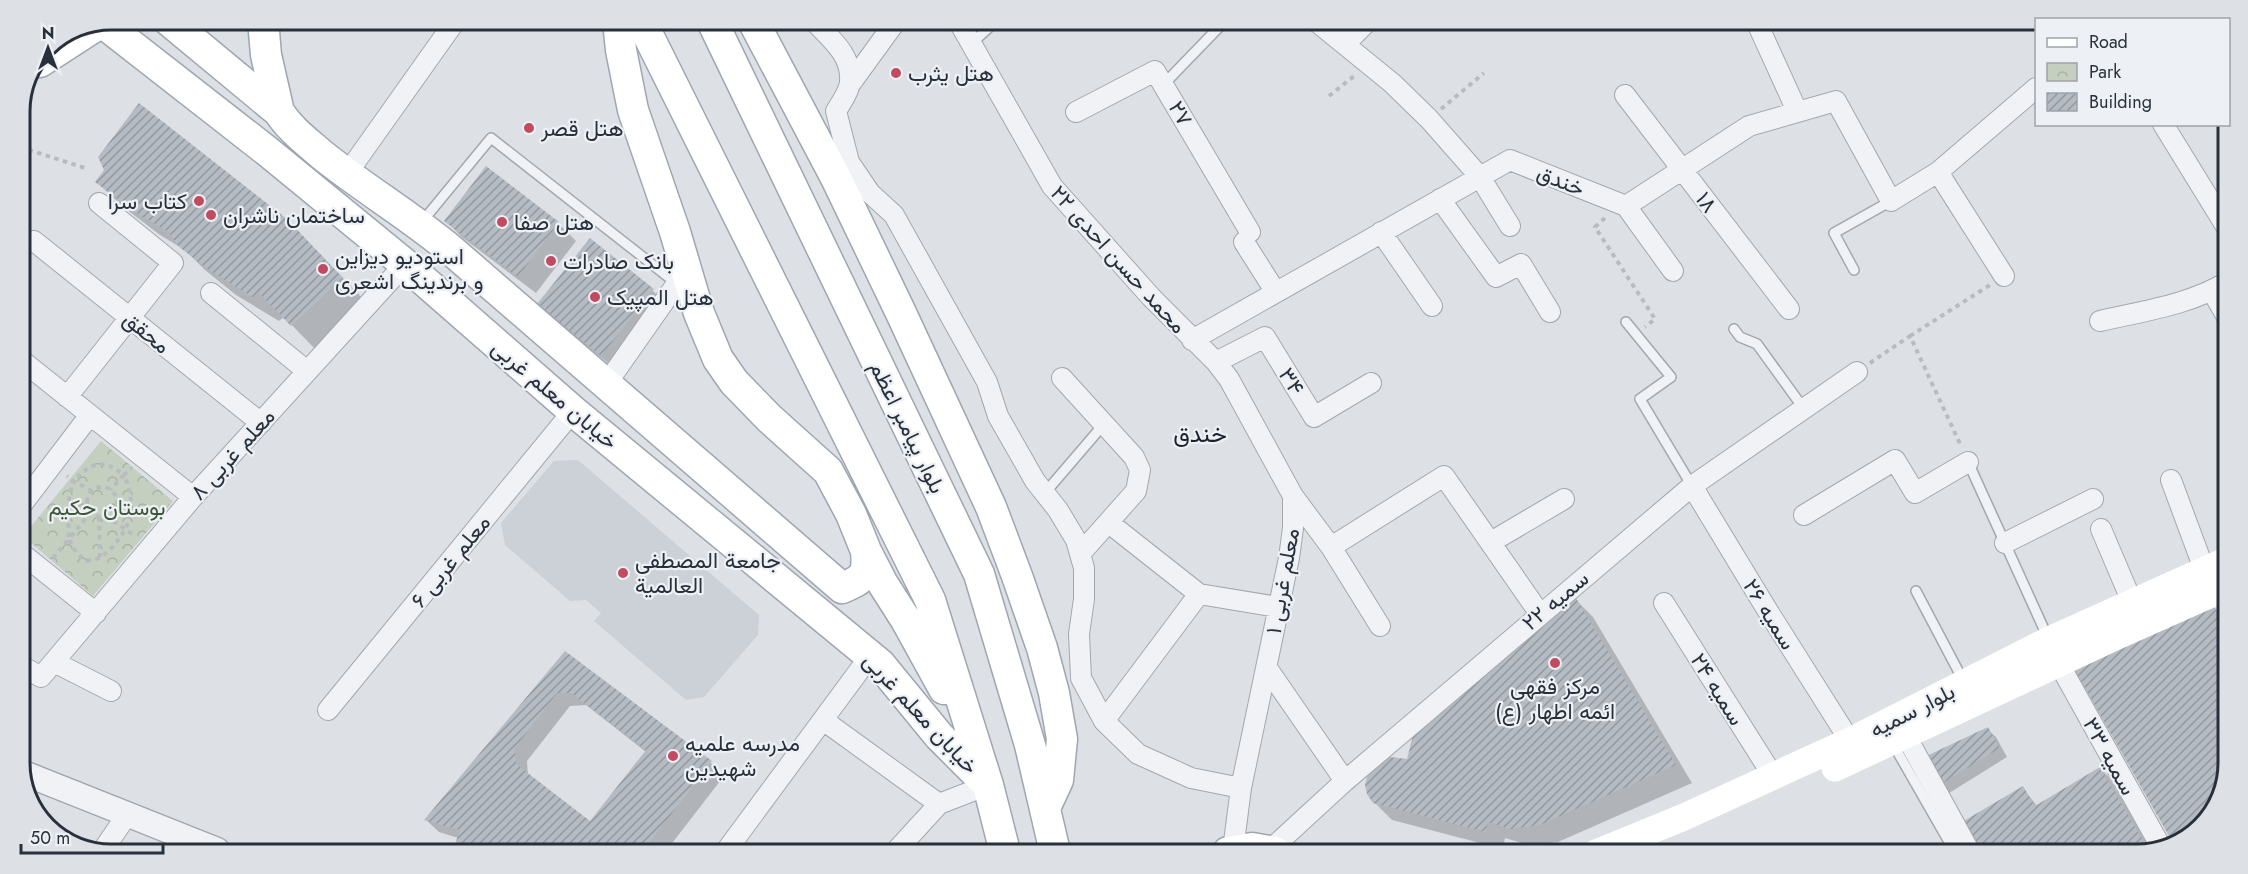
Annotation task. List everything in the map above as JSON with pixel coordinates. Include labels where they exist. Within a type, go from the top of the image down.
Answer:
[{"type":"main road","name":"خیابان معلم غربی","points":[[112,30],[267,151],[405,264],[573,411],[880,664],[939,736],[988,785]]},
{"type":"main road","name":"خیابان معلم غربی","points":[[180,30],[279,112],[288,126],[346,175],[420,224],[833,580]]},
{"type":"main road","points":[[264,30],[266,55],[279,112]]},
{"type":"main road","points":[[619,30],[633,110],[682,276],[718,359],[734,382],[769,418],[828,471],[851,514],[883,584],[906,620],[973,741]]},
{"type":"main road","points":[[645,30],[930,600],[988,785],[1003,844]]},
{"type":"main road","name":"بلوار پیامبر اعظم","points":[[716,30],[979,574],[1030,745],[1053,844]]},
{"type":"main road","points":[[758,30],[836,178],[901,313],[991,507],[1017,576],[1042,648],[1054,693],[1062,739],[1058,780],[1045,808]]},
{"type":"main road","points":[[60,49],[80,36]]},
{"type":"main road","points":[[803,601],[833,580],[857,582],[865,574],[866,551]]},
{"type":"main road","name":"بلوار سمیه","points":[[1665,844],[1899,740],[2054,652],[2132,602],[2218,582]]},
{"type":"main road","name":"بلوار سمیه","points":[[1618,844],[1684,817],[1850,741],[1965,684],[2054,652],[2218,583]]},
{"type":"street","points":[[346,175],[449,30]]},
{"type":"street","points":[[822,30],[843,51],[849,66],[850,83]]},
{"type":"street","points":[[889,30],[850,83],[836,111],[849,162],[870,193],[894,215],[987,381],[998,416],[1035,482],[1058,510],[1076,540],[1084,568],[1084,599],[1079,634],[1081,678],[1104,721],[1137,754],[1191,778],[1241,788]]},
{"type":"street","name":"۲۲ محمد حسن احدی","points":[[964,30],[1052,186],[1192,340]]},
{"type":"street","points":[[1327,30],[1429,119],[1480,177],[1510,226]]},
{"type":"street","points":[[1345,44],[1358,30]]},
{"type":"street","points":[[1762,30],[1797,111]]},
{"type":"street","name":"۲۷","points":[[1076,112],[1155,71],[1275,291]]},
{"type":"street","points":[[1673,271],[1624,205],[1749,126],[1836,101],[1891,201],[1938,172],[2035,90]]},
{"type":"street","name":"۱۸","points":[[1625,95],[1788,309]]},
{"type":"street","points":[[2164,126],[2218,209]]},
{"type":"street","name":"خندق","points":[[1192,340],[1510,160],[1624,205]]},
{"type":"street","points":[[1938,172],[2004,276]]},
{"type":"street","points":[[1440,199],[1496,277],[1521,264],[1550,312]]},
{"type":"street","points":[[67,397],[131,319],[173,263],[99,203]]},
{"type":"street","points":[[1381,232],[1432,306]]},
{"type":"street","name":"محقق","points":[[34,241],[261,423]]},
{"type":"street","name":"معلم غربی ۸","points":[[47,670],[193,497],[405,264]]},
{"type":"street","points":[[607,383],[682,276]]},
{"type":"street","points":[[2100,321],[2182,302],[2218,288]]},
{"type":"street","points":[[211,293],[307,371]]},
{"type":"street","name":"۳۴","points":[[1216,362],[1265,337],[1314,417],[1371,383]]},
{"type":"street","name":"معلم غربی ۱","points":[[1192,340],[1216,362],[1229,379],[1293,496],[1293,528],[1289,558],[1241,788],[1232,844]]},
{"type":"street","points":[[30,367],[193,497]]},
{"type":"street","name":"سمیه ۲۲","points":[[1280,844],[1345,781],[1692,486],[1857,372]]},
{"type":"street","points":[[1062,378],[1134,457],[1140,470],[1136,491],[1080,554]]},
{"type":"street","name":"معلم غربی ۶","points":[[327,710],[573,411]]},
{"type":"street","points":[[30,494],[90,415]]},
{"type":"street","points":[[1804,515],[1895,460],[1915,493],[1968,462]]},
{"type":"street","points":[[1331,547],[1444,476],[1540,614]]},
{"type":"street","points":[[2171,480],[2218,578]]},
{"type":"street","name":"سمیه ۲۶","points":[[1692,486],[1850,741]]},
{"type":"street","points":[[1293,496],[1331,547],[1380,626]]},
{"type":"street","points":[[2005,543],[2093,498]]},
{"type":"street","points":[[1491,542],[1564,499]]},
{"type":"street","points":[[1109,523],[1199,594],[1278,607]]},
{"type":"street","points":[[2101,529],[2132,602]]},
{"type":"street","points":[[30,560],[96,613]]},
{"type":"street","points":[[1104,721],[1199,594]]},
{"type":"street","name":"سمیه ۲۴","points":[[1664,603],[1773,776]]},
{"type":"street","name":"سمیه ۳۳","points":[[2054,652],[2158,841]]},
{"type":"street","points":[[731,844],[870,656]]},
{"type":"street","points":[[30,667],[47,670],[111,691]]},
{"type":"street","points":[[1267,668],[1345,781]]},
{"type":"street","points":[[823,720],[939,804]]},
{"type":"street","points":[[1899,740],[1965,844]]},
{"type":"street","points":[[32,776],[202,844]]},
{"type":"street","points":[[903,844],[939,804],[988,785]]},
{"type":"street","points":[[108,844],[127,815]]},
{"type":"lane","points":[[972,43],[986,30]]},
{"type":"lane","points":[[1164,84],[1216,30]]},
{"type":"lane","points":[[420,224],[491,138],[682,276]]},
{"type":"lane","points":[[1854,270],[1834,233],[1891,201]]},
{"type":"lane","points":[[1626,322],[1671,377],[1640,399],[1692,486]]},
{"type":"lane","points":[[1734,328],[1740,337],[1757,344],[1804,409]]},
{"type":"lane","points":[[1044,494],[1104,424]]},
{"type":"lane","points":[[1968,462],[2054,652]]},
{"type":"lane","points":[[1916,591],[1965,684]]},
{"type":"lane","points":[[1899,740],[1951,844]]},
{"type":"path","points":[[1329,96],[1368,64]]},
{"type":"path","points":[[1429,119],[1484,72]]},
{"type":"path","points":[[30,150],[88,169]]},
{"type":"path","points":[[1624,205],[1595,227],[1654,319],[1636,333]]},
{"type":"path","points":[[1857,372],[2004,276]]},
{"type":"path","points":[[1910,336],[1968,462]]},
{"type":"path","points":[[110,490],[142,456]]},
{"type":"path","points":[[53,464],[73,482],[92,491]]},
{"type":"path","points":[[99,464],[113,467],[124,475],[128,485],[131,514],[126,530],[100,557],[87,560],[81,558],[69,539],[68,503],[73,482],[86,470],[99,464]]},
{"type":"path","points":[[98,488],[110,490],[115,495],[116,508],[106,516],[99,517],[91,512],[87,503],[92,491],[98,488]]},
{"type":"path","points":[[42,570],[91,512]]},
{"type":"path","points":[[106,516],[126,530]]},
{"type":"path","points":[[99,517],[100,557]]},
{"type":"shaded area","name":"جامعة المصطفی العالمیة","points":[[578,460],[759,615],[758,635],[704,697],[686,700],[594,621],[601,613],[586,600],[570,601],[505,545],[501,523],[554,461]]},
{"type":"green space","name":"بوستان حکیم","points":[[101,441],[173,501],[93,596],[30,542],[30,527]]},
{"type":"building","name":"ساختمان ناشران","points":[[139,103],[287,219],[343,278],[291,326],[259,293],[253,297],[209,270],[178,246],[169,232],[133,211],[95,182],[104,170],[98,157]]},
{"type":"building","name":"هتل صفا","points":[[486,166],[559,222],[518,277],[444,221]]},
{"type":"building","name":"هتل المپیک","points":[[590,238],[654,289],[601,356],[537,304]]},
{"type":"building","name":"مرکز فقهی ائمه اطهار (ع)","points":[[1576,598],[1676,765],[1540,825],[1510,829],[1488,822],[1486,832],[1373,803],[1367,794],[1365,785],[1368,773],[1390,757],[1407,759],[1415,727]]},
{"type":"building","points":[[2209,600],[2218,615],[2218,763],[2214,789],[2201,812],[2190,824],[2173,836],[2170,837],[2073,667]]},
{"type":"building","name":"مدرسه علمیه شهیدین","points":[[565,651],[712,761],[648,844],[455,844],[460,830],[424,820]],"holes":[[[557,693],[571,693],[646,750],[590,821],[516,764],[515,748]]]},
{"type":"building","points":[[1988,727],[2000,748],[1936,787],[1920,759]]},
{"type":"building","points":[[2100,767],[2144,843],[1967,844],[1957,825],[2023,786],[2035,806]]},
{"type":"place","name":"هتل یثرب","points":[[896,73]]},
{"type":"place","name":"هتل قصر","points":[[529,128]]},
{"type":"place","name":"کتاب سرا","points":[[199,201]]},
{"type":"place","name":"ساختمان ناشران","points":[[211,215]]},
{"type":"place","name":"هتل صفا","points":[[502,222]]},
{"type":"place","name":"بانک صادرات","points":[[551,261]]},
{"type":"place","name":"استودیو دیزاین و برندینگ اشعری","points":[[323,269]]},
{"type":"place","name":"هتل المپیک","points":[[595,297]]},
{"type":"place","name":"جامعة المصطفی العالمیة","points":[[623,573]]},
{"type":"place","name":"مرکز فقهی ائمه اطهار (ع)","points":[[1555,663]]},
{"type":"place","name":"مدرسه علمیه شهیدین","points":[[673,756]]},
{"type":"district","name":"خندق","points":[[1200,433]]}]
